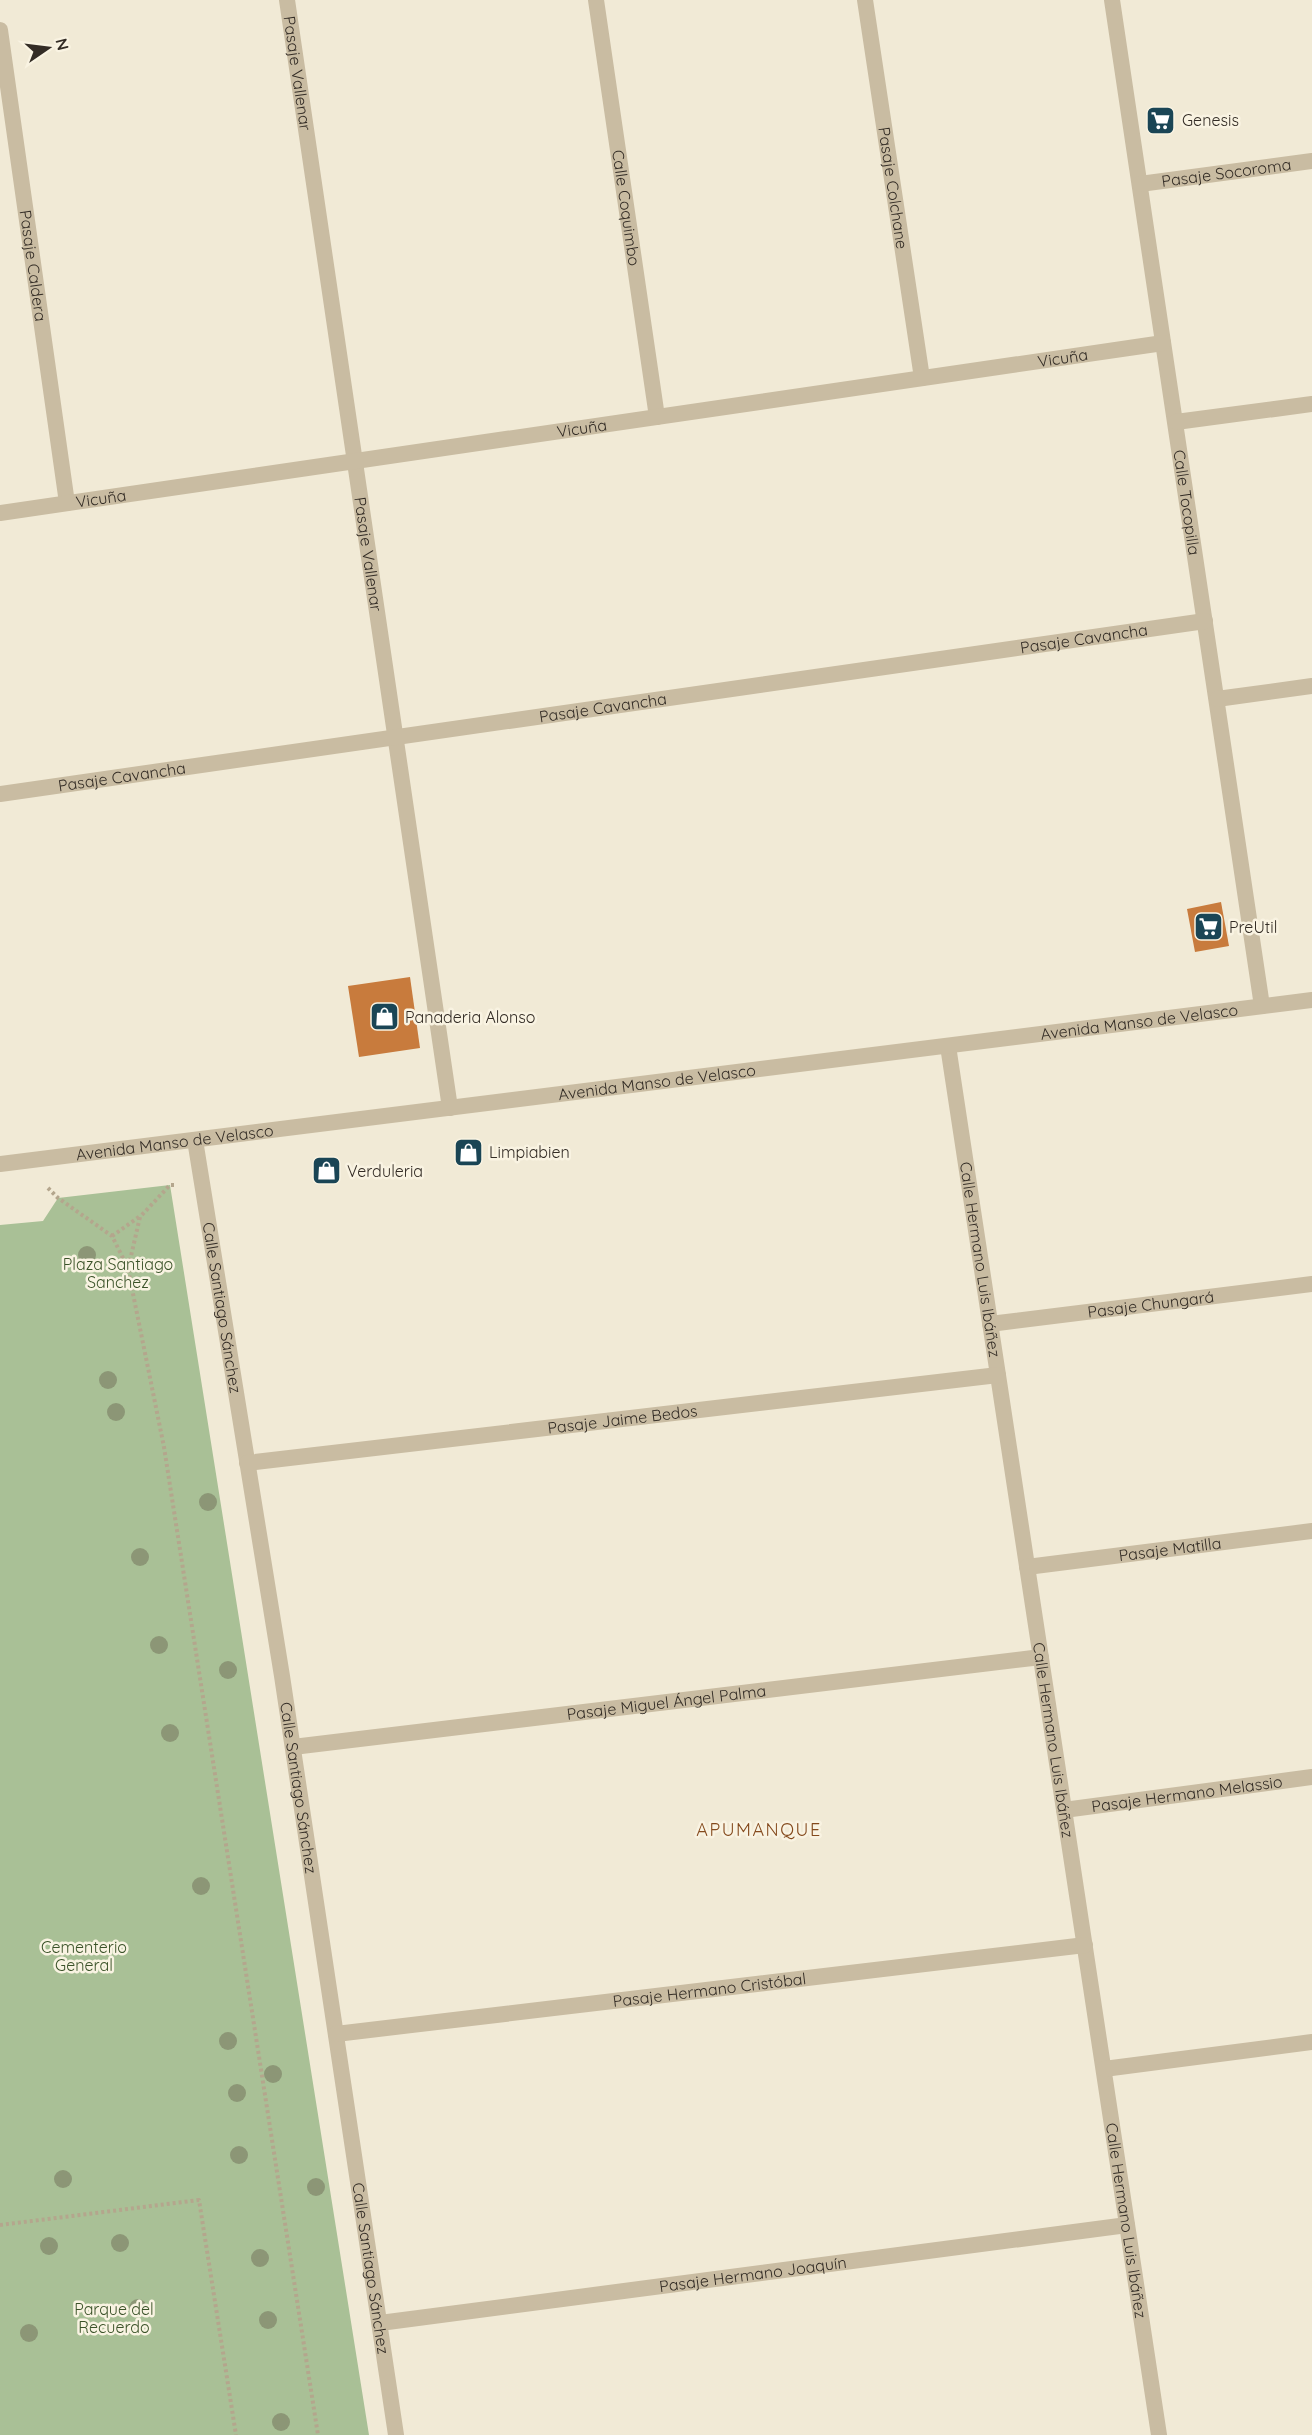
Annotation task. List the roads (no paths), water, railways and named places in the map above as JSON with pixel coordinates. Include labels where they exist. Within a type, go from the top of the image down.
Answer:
[{"type":"street","name":"Pasaje Vallenar","points":[[287,0],[450,1108]]},
{"type":"street","name":"Calle Coquimbo","points":[[596,0],[657,417]]},
{"type":"street","name":"Pasaje Colchane","points":[[865,0],[922,378]]},
{"type":"street","name":"Calle Tocopilla","points":[[1112,0],[1262,1006]]},
{"type":"street","name":"Pasaje Caldera","points":[[0,30],[67,503]]},
{"type":"street","name":"Pasaje Socoroma","points":[[1140,184],[1312,161]]},
{"type":"street","name":"Vicuña","points":[[0,513],[1163,343]]},
{"type":"street","points":[[1176,422],[1312,404]]},
{"type":"street","name":"Pasaje Cavancha","points":[[0,794],[1205,621]]},
{"type":"street","points":[[1217,699],[1312,686]]},
{"type":"street","name":"Avenida Manso de Velasco","points":[[0,1164],[1312,1000]]},
{"type":"street","name":"Calle Hermano Luis Ibáñez","points":[[948,1046],[1159,2435]]},
{"type":"street","name":"Calle Santiago Sánchez","points":[[195,1140],[293,1747],[396,2435]]},
{"type":"street","name":"Pasaje Chungará","points":[[990,1324],[1312,1284]]},
{"type":"street","name":"Pasaje Jaime Bedos","points":[[247,1463],[998,1374]]},
{"type":"street","name":"Pasaje Matilla","points":[[1028,1568],[1312,1531]]},
{"type":"street","name":"Pasaje Miguel Ángel Palma","points":[[293,1747],[1041,1657]]},
{"type":"street","name":"Pasaje Hermano Melassio","points":[[1064,1810],[1312,1777]]},
{"type":"street","name":"Pasaje Hermano Cristóbal","points":[[336,2034],[1085,1945]]},
{"type":"street","points":[[1104,2069],[1312,2042]]},
{"type":"street","name":"Pasaje Hermano Joaquín","points":[[380,2323],[1127,2225]]},
{"type":"place","name":"Genesis","points":[[1161,120]]},
{"type":"place","name":"PreUtil","points":[[1208,927]]},
{"type":"place","name":"Panaderia Alonso","points":[[384,1017]]},
{"type":"place","name":"Limpiabien","points":[[468,1152]]},
{"type":"place","name":"Verduleria","points":[[326,1171]]},
{"type":"district","name":"APUMANQUE","points":[[759,1830]]},
{"type":"park label","name":"Plaza Santiago Sanchez","points":[[118,1273]]},
{"type":"park label","name":"Cementerio General","points":[[84,1956]]},
{"type":"park label","name":"Parque del Recuerdo","points":[[114,2318]]}]
